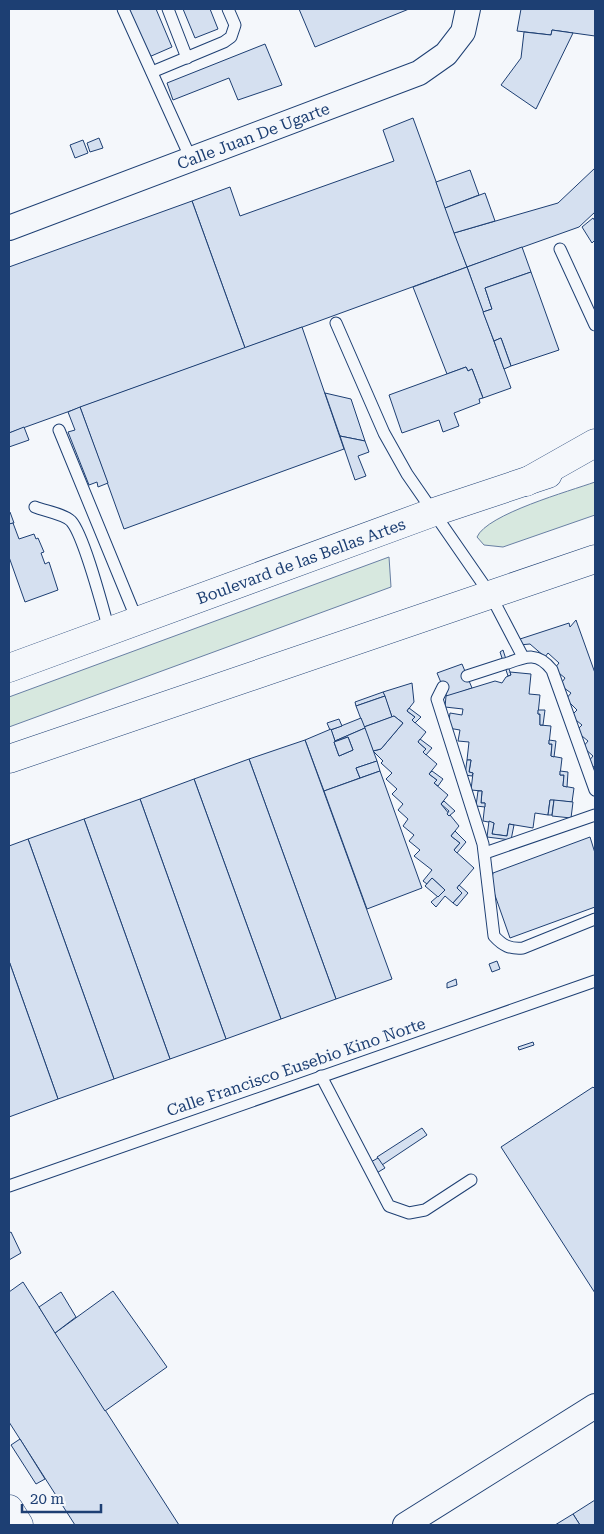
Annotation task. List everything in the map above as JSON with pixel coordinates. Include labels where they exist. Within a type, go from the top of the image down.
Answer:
[{"type":"main road","points":[[526,482],[595,443]]},
{"type":"main road","name":"Boulevard de las Bellas Artes","points":[[9,668],[434,512],[595,457]]},
{"type":"main road","points":[[9,759],[595,559]]},
{"type":"main road","points":[[9,1509],[19,1525]]},
{"type":"street","name":"Calle Juan De Ugarte","points":[[9,228],[419,73],[446,54],[463,32],[468,9]]},
{"type":"street","points":[[406,1525],[595,1406]]},
{"type":"lane","points":[[123,9],[191,159]]},
{"type":"lane","points":[[168,9],[187,58]]},
{"type":"lane","points":[[152,72],[224,42],[231,37],[235,25],[228,9]]},
{"type":"lane","points":[[560,248],[595,325]]},
{"type":"lane","points":[[336,323],[384,433],[407,474],[490,594],[523,657]]},
{"type":"lane","points":[[59,430],[137,620]]},
{"type":"lane","points":[[35,507],[70,520],[78,534],[92,571],[109,630]]},
{"type":"lane","points":[[467,676],[523,657],[534,656],[545,661],[552,670],[595,790]]},
{"type":"lane","points":[[443,688],[437,699],[485,853],[487,890],[494,936],[503,946],[514,949],[524,948],[595,920]]},
{"type":"lane","points":[[485,853],[595,814]]},
{"type":"lane","name":"Calle Francisco Eusebio Kino Norte","points":[[9,1186],[595,981]]},
{"type":"lane","points":[[321,1076],[390,1206],[408,1213],[425,1210],[471,1180]]},
{"type":"shaded area","points":[[595,482],[595,515],[503,547],[484,545],[477,537],[484,528],[512,512],[549,497]]},
{"type":"shaded area","points":[[389,557],[391,587],[9,727],[9,697]]},
{"type":"building","points":[[129,9],[156,9],[172,47],[149,57]]},
{"type":"building","points":[[183,9],[210,9],[218,29],[195,38]]},
{"type":"building","points":[[299,9],[409,9],[315,47]]},
{"type":"building","points":[[521,9],[595,9],[595,36],[552,30],[551,35],[517,31]]},
{"type":"building","points":[[552,30],[573,33],[536,109],[501,85],[521,58],[524,32],[551,35]]},
{"type":"building","points":[[265,44],[282,85],[238,100],[229,78],[173,100],[167,83]]},
{"type":"building","points":[[413,118],[467,267],[245,348],[192,201],[230,187],[240,216],[394,161],[383,130]]},
{"type":"building","points":[[99,138],[103,148],[90,152],[87,143]]},
{"type":"building","points":[[83,140],[88,153],[75,158],[70,145]]},
{"type":"building","points":[[595,168],[595,212],[579,227],[467,267],[454,233],[558,203]]},
{"type":"building","points":[[470,170],[479,195],[445,208],[436,182]]},
{"type":"building","points":[[485,193],[495,221],[454,233],[445,208]]},
{"type":"building","points":[[192,201],[245,348],[9,433],[9,267]]},
{"type":"building","points":[[593,218],[595,221],[595,240],[592,243],[582,227]]},
{"type":"building","points":[[522,247],[531,272],[485,288],[492,309],[483,312],[467,267]]},
{"type":"building","points":[[467,267],[511,388],[483,398],[472,369],[468,371],[466,367],[447,374],[413,287]]},
{"type":"building","points":[[531,272],[559,350],[511,366],[501,338],[494,341],[483,312],[492,309],[485,288]]},
{"type":"building","points":[[302,327],[344,449],[124,529],[80,407]]},
{"type":"building","points":[[501,338],[511,366],[504,369],[494,341]]},
{"type":"building","points":[[466,367],[468,371],[472,369],[483,398],[479,399],[480,403],[454,413],[459,426],[443,432],[439,420],[402,433],[389,395]]},
{"type":"building","points":[[325,393],[351,399],[365,441],[340,436]]},
{"type":"building","points":[[80,407],[108,483],[98,487],[97,482],[89,485],[68,432],[75,430],[68,412]]},
{"type":"building","points":[[24,427],[29,440],[9,447],[9,433]]},
{"type":"building","points":[[340,436],[365,441],[369,452],[358,456],[366,476],[355,480]]},
{"type":"building","points":[[9,513],[14,523],[9,524]]},
{"type":"building","points":[[13,523],[19,539],[34,534],[36,539],[38,538],[44,552],[41,553],[45,564],[49,562],[58,590],[25,602],[9,557],[9,524]]},
{"type":"building","points":[[576,620],[595,673],[595,768],[588,762],[593,756],[583,747],[588,741],[576,731],[582,725],[571,716],[577,710],[566,699],[571,693],[560,685],[565,678],[554,669],[559,663],[548,653],[545,657],[530,644],[519,645],[517,640],[569,623],[570,627]]},
{"type":"building","points":[[503,650],[511,675],[508,676],[500,652]]},
{"type":"building","points":[[462,664],[472,688],[447,697],[437,673]]},
{"type":"building","points":[[510,672],[531,674],[529,694],[540,695],[538,714],[540,714],[540,725],[551,726],[549,744],[552,744],[551,756],[562,758],[560,775],[564,775],[563,786],[574,788],[572,802],[550,800],[548,815],[535,813],[533,828],[509,824],[507,836],[492,834],[494,823],[483,821],[485,803],[481,803],[482,791],[471,790],[473,773],[469,772],[471,760],[467,760],[469,742],[458,741],[460,730],[448,728],[450,713],[462,715],[463,709],[445,707],[446,696],[495,681],[502,683],[506,677],[511,675]]},
{"type":"building","points":[[412,683],[414,702],[407,711],[415,717],[412,720],[426,732],[418,742],[426,749],[423,752],[437,764],[429,774],[437,780],[434,783],[448,795],[441,804],[459,826],[451,836],[460,843],[454,850],[474,868],[457,888],[462,893],[453,903],[445,896],[436,907],[431,902],[445,890],[432,878],[427,884],[423,881],[432,870],[414,856],[420,850],[409,841],[414,835],[403,826],[408,819],[398,810],[403,804],[392,794],[397,789],[386,779],[392,773],[381,763],[383,761],[373,751],[381,749],[403,723],[394,716],[392,717],[383,692]]},
{"type":"building","points":[[383,692],[385,696],[356,706],[355,702]]},
{"type":"building","points":[[385,696],[392,717],[364,727],[356,706]]},
{"type":"building","points":[[409,708],[421,717],[415,723],[412,720],[415,717],[407,711]]},
{"type":"building","points":[[538,710],[545,710],[543,725],[540,725]]},
{"type":"building","points":[[394,716],[403,723],[381,749],[373,751],[364,727]]},
{"type":"building","points":[[361,718],[365,728],[335,741],[331,730]]},
{"type":"building","points":[[339,719],[342,726],[330,730],[327,723]]},
{"type":"building","points":[[365,728],[377,761],[356,768],[360,778],[324,791],[305,740],[331,729],[335,741]],"holes":[[[348,737],[353,750],[339,756],[334,742]]]},
{"type":"building","points":[[348,737],[353,750],[339,756],[334,742]]},
{"type":"building","points":[[420,739],[432,748],[426,755],[423,752],[426,749],[418,742]]},
{"type":"building","points":[[305,740],[392,979],[336,999],[249,759]]},
{"type":"building","points":[[549,740],[556,741],[554,757],[551,756],[552,744],[549,744]]},
{"type":"building","points":[[249,759],[336,999],[281,1019],[194,779]]},
{"type":"building","points":[[467,760],[471,760],[469,772],[473,773],[472,776],[465,775]]},
{"type":"building","points":[[377,761],[380,771],[360,778],[356,768]]},
{"type":"building","points":[[380,771],[422,888],[367,909],[324,791]]},
{"type":"building","points":[[432,771],[443,779],[438,786],[434,783],[437,780],[429,774]]},
{"type":"building","points":[[560,771],[568,772],[567,787],[563,786],[564,775],[560,775]]},
{"type":"building","points":[[194,779],[281,1019],[226,1039],[140,799]]},
{"type":"building","points":[[478,791],[482,791],[481,803],[485,803],[485,807],[476,806]]},
{"type":"building","points":[[140,799],[226,1039],[170,1059],[84,819]]},
{"type":"building","points":[[550,800],[554,800],[552,815],[548,815]]},
{"type":"building","points":[[554,800],[573,802],[571,818],[552,816]]},
{"type":"building","points":[[444,801],[455,811],[449,816],[447,814],[449,811],[441,804]]},
{"type":"building","points":[[84,819],[170,1059],[114,1079],[28,839]]},
{"type":"building","points":[[489,821],[494,823],[492,834],[507,836],[509,824],[514,825],[511,840],[487,837]]},
{"type":"building","points":[[455,831],[466,842],[457,853],[454,850],[460,843],[451,836]]},
{"type":"building","points":[[590,837],[595,853],[595,907],[510,938],[491,884],[493,873]]},
{"type":"building","points":[[28,839],[114,1079],[58,1099],[9,961],[9,846]]},
{"type":"building","points":[[432,878],[445,890],[438,897],[425,886]]},
{"type":"building","points":[[459,885],[468,893],[457,906],[453,903],[462,893],[457,888]]},
{"type":"building","points":[[9,961],[58,1099],[9,1117]]},
{"type":"building","points":[[497,961],[500,969],[492,972],[489,964]]},
{"type":"building","points":[[456,979],[457,985],[447,988],[447,983]]},
{"type":"building","points":[[533,1042],[534,1045],[519,1050],[518,1047]]},
{"type":"building","points":[[593,1087],[595,1089],[595,1293],[501,1147]]},
{"type":"building","points":[[422,1128],[427,1135],[382,1165],[377,1157]]},
{"type":"building","points":[[378,1158],[385,1168],[375,1174],[369,1163]]},
{"type":"building","points":[[11,1232],[21,1253],[9,1260],[9,1233]]},
{"type":"building","points":[[23,1282],[179,1525],[75,1525],[9,1422],[9,1292]]},
{"type":"building","points":[[113,1291],[167,1367],[105,1411],[55,1333]]},
{"type":"building","points":[[61,1292],[76,1317],[55,1333],[39,1307]]},
{"type":"building","points":[[20,1439],[45,1479],[36,1484],[11,1445]]},
{"type":"building","points":[[595,1500],[595,1525],[580,1525],[573,1514]]},
{"type":"building","points":[[573,1514],[580,1525],[555,1525]]}]
